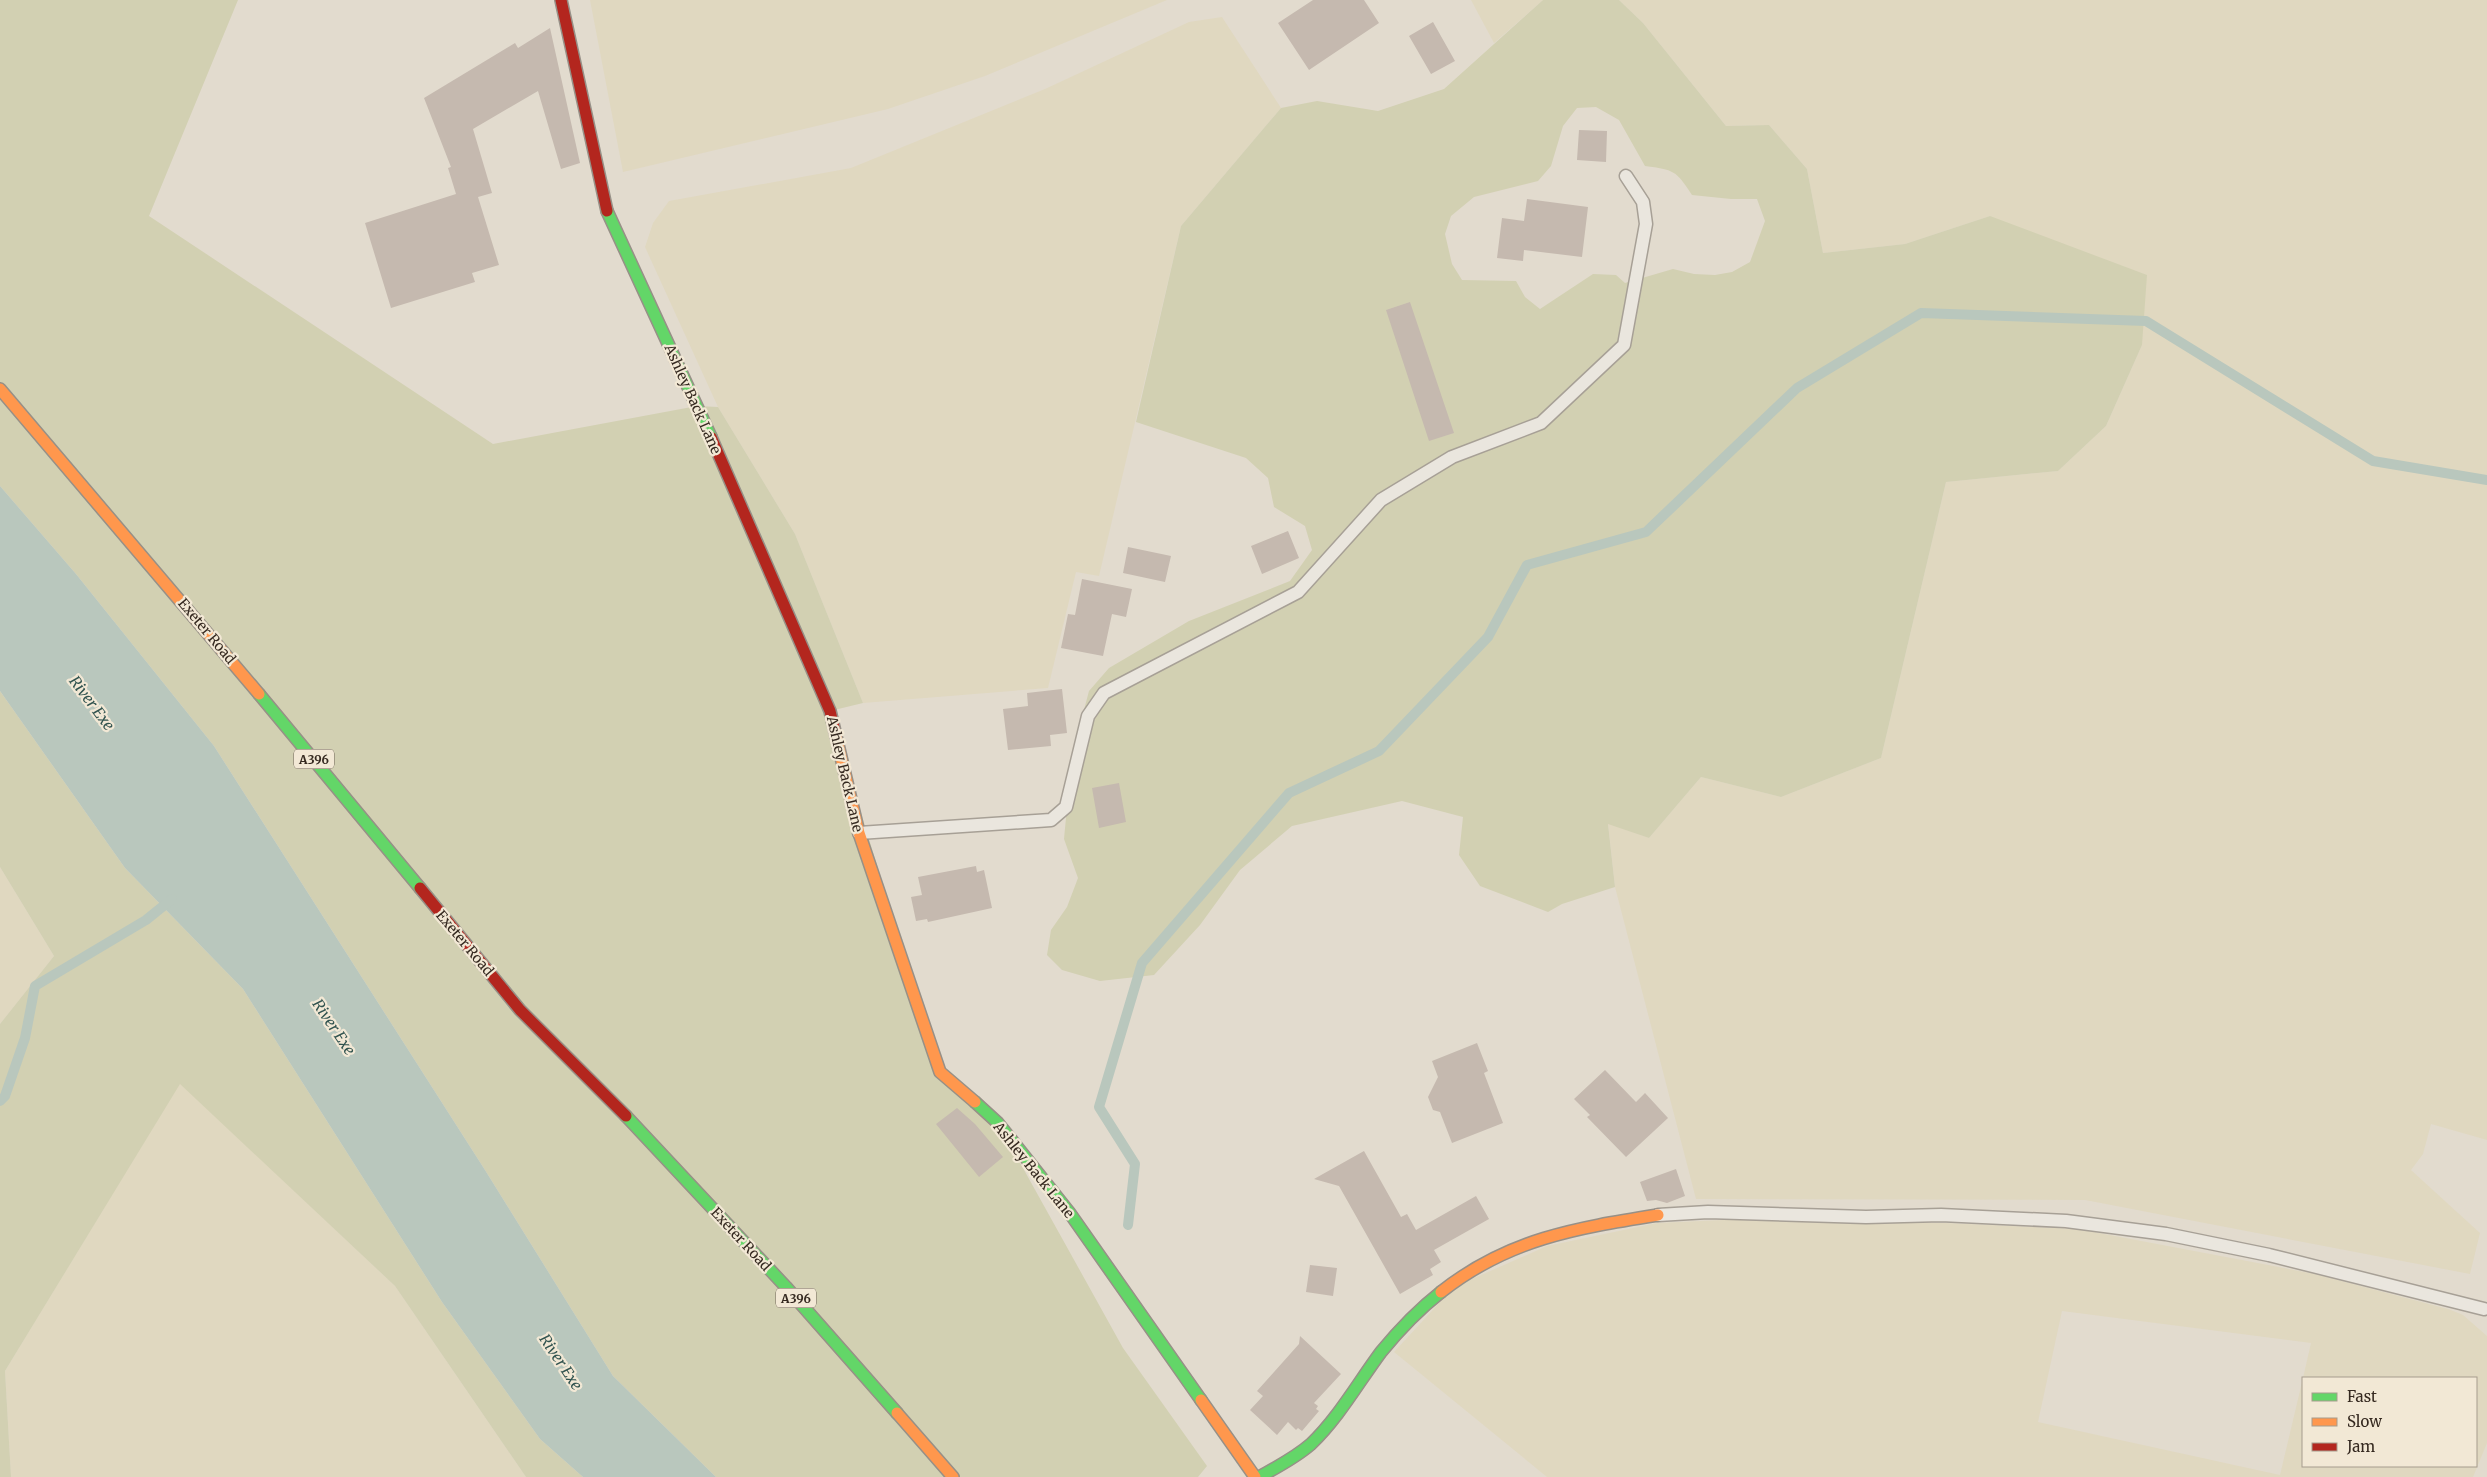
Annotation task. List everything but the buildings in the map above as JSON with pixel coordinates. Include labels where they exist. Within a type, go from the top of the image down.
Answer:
[{"type":"street","name":"Ashley Back Lane","points":[[561,0],[605,207],[697,406],[830,711],[859,833],[940,1072],[998,1123],[1069,1212],[1255,1477]]},
{"type":"street","name":"Exeter Road","points":[[0,389],[190,610],[520,1010],[634,1124],[786,1287],[953,1477]]},
{"type":"street","points":[[1259,1477],[1283,1465],[1317,1437],[1412,1316],[1455,1281],[1499,1257],[1550,1235],[1658,1215]]},
{"type":"lane","points":[[859,833],[1051,820],[1066,807],[1088,716],[1104,693],[1298,592],[1381,500],[1389,495],[1452,457],[1540,423],[1624,345],[1646,224],[1644,202],[1626,176]]},
{"type":"lane","points":[[1658,1215],[1708,1212],[1866,1217],[1941,1215],[2066,1221],[2166,1234],[2260,1253],[2484,1309]]},
{"type":"shaded area","points":[[0,0],[238,0],[149,216],[493,444],[697,406],[718,407],[795,534],[863,703],[830,711],[940,1072],[998,1123],[1123,1348],[1207,1466],[1198,1477],[716,1477],[613,1376],[485,1170],[214,746],[76,574],[0,486]]},
{"type":"shaded area","points":[[590,0],[1167,0],[985,76],[888,109],[623,172]]},
{"type":"shaded area","points":[[1471,0],[1543,0],[1494,43]]},
{"type":"shaded area","points":[[1543,0],[1619,0],[1643,23],[1726,126],[1769,125],[1807,169],[1823,253],[1905,244],[1990,216],[2147,275],[2142,345],[2106,426],[2058,471],[1946,482],[1881,758],[1781,797],[1701,777],[1649,838],[1608,824],[1615,887],[1562,904],[1548,912],[1480,886],[1459,855],[1463,817],[1402,801],[1292,826],[1240,870],[1200,925],[1154,975],[1100,981],[1062,970],[1047,955],[1051,930],[1067,907],[1078,878],[1064,839],[1072,755],[1089,691],[1109,668],[1189,621],[1290,581],[1312,550],[1305,526],[1274,507],[1268,478],[1246,458],[1136,422],[1181,226],[1281,108],[1317,101],[1378,111],[1444,89]],"holes":[[[1596,107],[1619,120],[1645,166],[1668,170],[1678,176],[1692,195],[1731,199],[1757,199],[1765,221],[1750,262],[1732,272],[1715,275],[1694,274],[1673,269],[1625,283],[1616,275],[1593,274],[1540,309],[1525,297],[1516,281],[1462,280],[1452,264],[1445,234],[1451,216],[1474,197],[1538,181],[1551,166],[1563,126],[1577,108]]]},
{"type":"shaded area","points":[[1619,0],[2487,0],[2487,1140],[2431,1124],[2423,1154],[2411,1170],[2480,1233],[2470,1274],[2085,1200],[1696,1199],[1615,887],[1608,823],[1649,838],[1701,777],[1781,797],[1881,758],[1946,482],[2058,471],[2106,426],[2142,345],[1990,216],[1905,244],[1823,253],[1807,169],[1769,125],[1726,126],[1643,23]]},
{"type":"shaded area","points":[[1222,17],[1281,108],[1181,226],[1099,576],[1076,572],[1048,688],[863,703],[795,534],[718,407],[645,247],[653,223],[669,201],[851,168],[1045,89],[1189,22]]},
{"type":"shaded area","points":[[0,691],[125,868],[243,989],[442,1302],[540,1439],[583,1477],[526,1477],[395,1286],[180,1084],[5,1371],[11,1477],[0,1477],[0,1024],[54,956],[0,867]]},
{"type":"shaded area","points":[[0,867],[54,956],[0,1024]]},
{"type":"shaded area","points":[[180,1083],[395,1286],[526,1477],[11,1477],[5,1371]]},
{"type":"shaded area","points":[[1745,1219],[1946,1223],[2078,1229],[2315,1274],[2448,1309],[2463,1315],[2487,1336],[2487,1443],[2473,1477],[1547,1477],[1394,1352],[1454,1287],[1547,1246],[1657,1223]],"holes":[[[2062,1311],[2311,1343],[2303,1377],[2477,1377],[2477,1467],[2302,1467],[2302,1381],[2280,1475],[2038,1422]]]},
{"type":"water","name":"River Exe","points":[[0,486],[76,574],[214,746],[485,1170],[613,1376],[716,1477],[583,1477],[540,1439],[442,1302],[243,989],[125,868],[0,691]]},
{"type":"waterway","points":[[1128,1225],[1135,1164],[1099,1107],[1142,963],[1289,793],[1379,751],[1488,637],[1527,565],[1646,532],[1797,388],[1921,313],[2146,321],[2373,461],[2487,480]]},
{"type":"waterway","points":[[0,1101],[5,1096],[25,1038],[35,986],[146,920],[172,899]]},
{"type":"traffic: fast","points":[[607,211],[711,437]]},
{"type":"traffic: fast","points":[[259,694],[420,888]]},
{"type":"traffic: fast","points":[[975,1102],[998,1123],[1069,1212],[1201,1400]]},
{"type":"traffic: fast","points":[[626,1116],[786,1287],[897,1413]]},
{"type":"traffic: fast","points":[[1259,1477],[1305,1449],[1321,1434],[1381,1352],[1402,1328],[1441,1292]]},
{"type":"traffic: slow","points":[[0,389],[259,694]]},
{"type":"traffic: slow","points":[[836,736],[859,833],[940,1072],[975,1102]]},
{"type":"traffic: slow","points":[[1441,1292],[1466,1274],[1492,1259],[1544,1238],[1599,1225],[1658,1215]]},
{"type":"traffic: slow","points":[[1201,1400],[1255,1477]]},
{"type":"traffic: slow","points":[[897,1413],[953,1477]]},
{"type":"traffic: jam","points":[[561,0],[607,211]]},
{"type":"traffic: jam","points":[[711,437],[830,711],[836,736]]},
{"type":"traffic: jam","points":[[420,888],[520,1010],[626,1116]]}]
